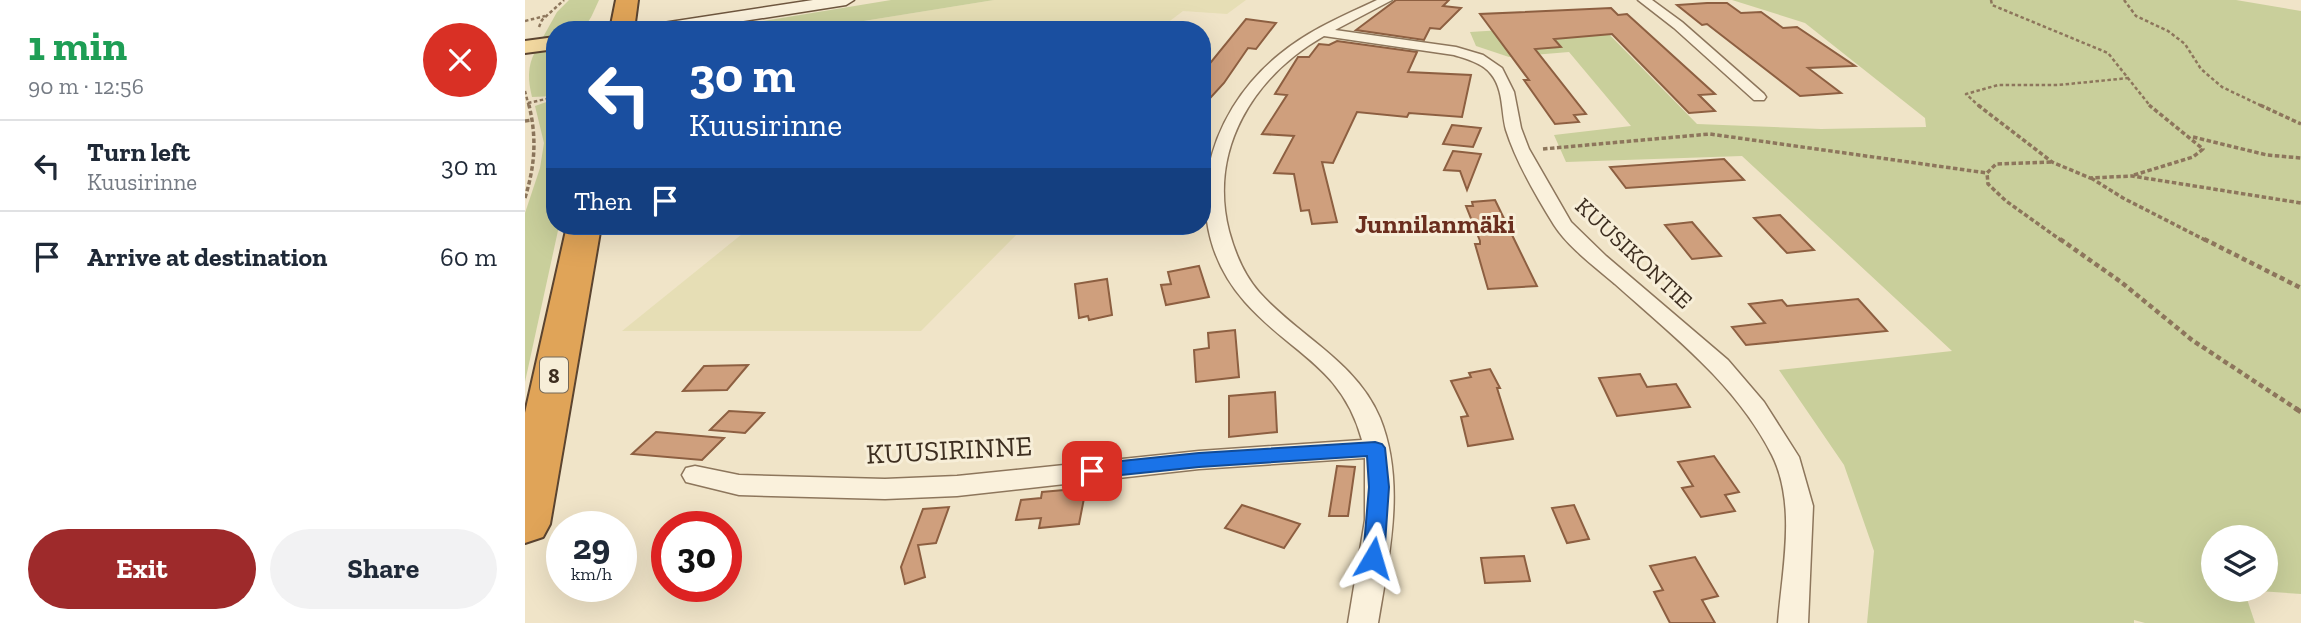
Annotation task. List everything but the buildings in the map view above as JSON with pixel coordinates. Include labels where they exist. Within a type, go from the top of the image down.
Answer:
[{"type":"highway","points":[[624,21],[627,0]]},
{"type":"highway","name":"8","points":[[525,524],[582,235]]},
{"type":"main road","points":[[709,21],[846,0]]},
{"type":"street","points":[[1363,623],[1377,537],[1379,487],[1375,448],[1368,417],[1352,390],[1330,364],[1251,297],[1238,279],[1221,241],[1212,191],[1216,158],[1223,134],[1234,111],[1265,75],[1294,50],[1323,32],[1386,0]]},
{"type":"street","points":[[1644,0],[1678,25],[1759,97]]},
{"type":"street","name":"KUUSIKONTIE","points":[[1323,32],[1456,51],[1488,63],[1497,71],[1507,92],[1513,128],[1521,149],[1563,225],[1598,260],[1720,365],[1756,408],[1786,457],[1800,506],[1793,623]]},
{"type":"street","name":"KUUSIRINNE","points":[[695,474],[739,485],[885,489],[957,486],[1199,460],[1375,448]]},
{"type":"path","points":[[525,21],[546,16],[564,0]]},
{"type":"path","points":[[1991,0],[1992,5],[2001,10],[2108,54],[2122,64],[2151,107],[2192,136],[2203,149],[2193,156],[2132,176]]},
{"type":"path","points":[[2124,0],[2136,16],[2168,31],[2185,44],[2200,69],[2222,87],[2301,124]]},
{"type":"path","points":[[539,41],[546,16]]},
{"type":"path","points":[[2129,78],[2060,85],[2010,85],[1973,89],[1966,94],[2001,125],[2052,162],[2090,178],[2123,198],[2301,288]]},
{"type":"path","points":[[525,91],[538,149],[537,162],[525,198]]},
{"type":"path","points":[[528,103],[546,99]]},
{"type":"path","points":[[525,121],[532,120]]},
{"type":"path","points":[[1521,149],[1577,148],[1675,133],[1710,134],[1987,173]]},
{"type":"path","points":[[2192,136],[2267,155],[2301,158]]},
{"type":"path","points":[[1987,173],[1996,164],[2007,161],[2052,162]]},
{"type":"path","points":[[1987,173],[1988,184],[2006,201],[2121,282],[2192,340],[2301,411]]},
{"type":"path","points":[[2090,178],[2132,176],[2301,203]]},
{"type":"shaded area","points":[[994,0],[1246,0],[1227,14],[1183,11],[1170,21],[864,21]]},
{"type":"shaded area","points":[[741,235],[1016,235],[921,331],[622,331]]},
{"type":"green space","points":[[569,0],[599,0],[589,21],[552,21]]},
{"type":"green space","points":[[891,0],[994,0],[864,21],[764,21]]},
{"type":"green space","points":[[1732,0],[2236,0],[2301,11],[2301,594],[2278,592],[2278,525],[2201,525],[2201,602],[2248,602],[2255,623],[2145,623],[2134,620],[2134,623],[1867,623],[1874,551],[1844,465],[1779,370],[1952,351],[1742,156],[1566,162],[1554,135],[1631,126],[1569,52],[1509,57],[1476,46],[1470,32],[1599,24],[1697,124],[1821,129],[1926,127],[1925,118],[1805,23]]},
{"type":"green space","points":[[546,51],[546,96],[532,97],[529,74],[535,52]]},
{"type":"green space","points":[[546,102],[546,235],[557,235],[525,382],[525,213],[540,168],[544,143],[535,106]]},
{"type":"district","name":"Junnilanmäki","points":[[1435,224]]},
{"type":"route","points":[[1092,471],[1199,460],[1375,448],[1379,487],[1377,537],[1373,558]]}]
